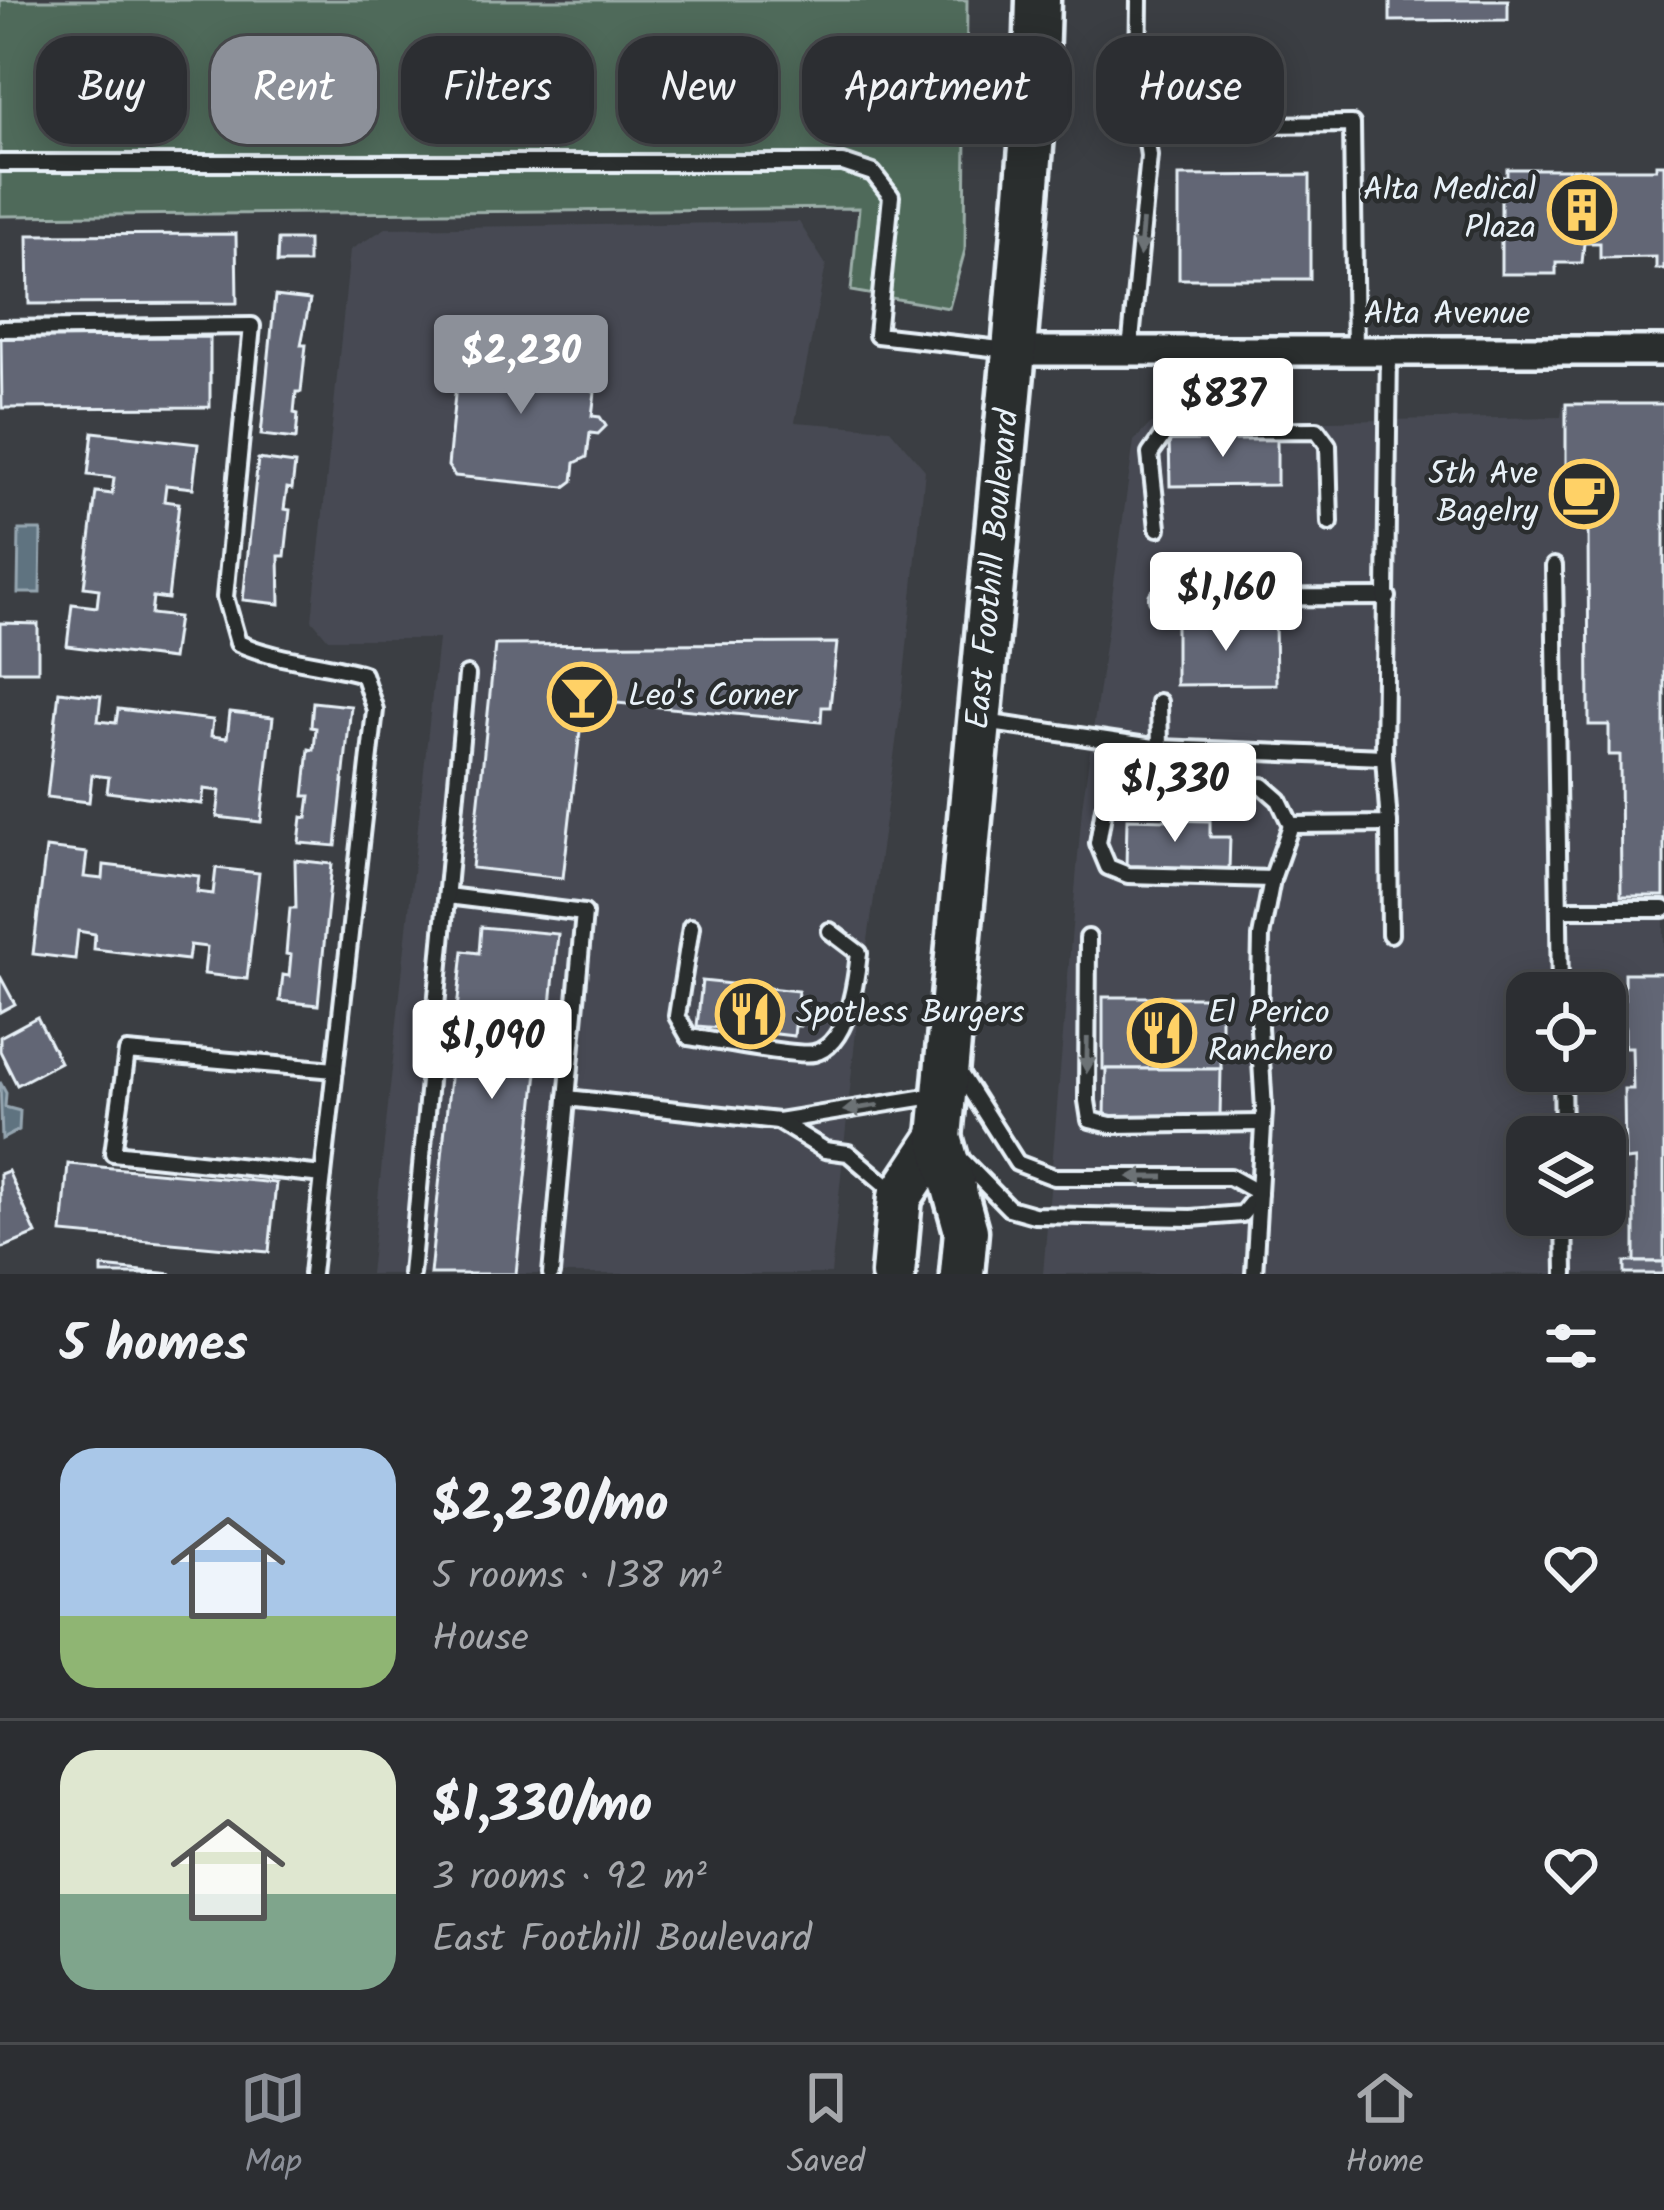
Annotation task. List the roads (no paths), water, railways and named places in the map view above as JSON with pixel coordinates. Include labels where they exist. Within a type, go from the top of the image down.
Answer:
[{"type":"main road","name":"East Foothill Boulevard","points":[[962,1274],[966,1231],[940,1137],[1036,99],[1038,0]]},
{"type":"main road","name":"East Foothill Boulevard","points":[[893,1274],[900,1197],[940,1137]]},
{"type":"street","name":"Alta Avenue","points":[[1014,351],[1664,351]]},
{"type":"lane","points":[[1139,0],[1139,36]]},
{"type":"lane","points":[[1284,125],[1352,124],[1355,352]]},
{"type":"lane","points":[[1130,352],[1147,144]]},
{"type":"lane","points":[[0,163],[844,163],[873,173],[892,196],[877,335],[1014,351]]},
{"type":"lane","points":[[0,329],[253,326],[225,597],[238,644],[273,658],[324,663],[363,674],[375,710],[312,1274]]},
{"type":"lane","points":[[1389,352],[1384,757],[1390,934]]},
{"type":"lane","points":[[1158,528],[1150,454],[1166,431],[1317,430],[1328,446],[1330,523]]},
{"type":"lane","points":[[1554,566],[1560,972]]},
{"type":"lane","points":[[1158,598],[1388,597]]},
{"type":"lane","points":[[411,1274],[467,675]]},
{"type":"lane","points":[[1159,702],[1160,748]]},
{"type":"lane","points":[[982,721],[1160,748],[1384,757]]},
{"type":"lane","points":[[1254,1274],[1263,1124],[1261,937],[1272,879],[1291,825],[1279,800],[1263,786],[1132,788],[1104,808],[1098,843],[1108,867],[1128,875],[1272,879]]},
{"type":"lane","points":[[1291,825],[1388,824]]},
{"type":"lane","points":[[447,896],[584,914],[551,1274]]},
{"type":"lane","points":[[1559,909],[1664,909]]},
{"type":"lane","points":[[691,927],[677,1016],[689,1037],[812,1054],[831,1043],[855,997],[860,953],[830,932]]},
{"type":"lane","points":[[1088,938],[1090,1120],[1111,1125],[1263,1124]]},
{"type":"lane","points":[[323,1175],[113,1153],[127,1052],[335,1070]]},
{"type":"lane","points":[[567,1099],[778,1121],[946,1075],[1017,1163],[1054,1177],[1230,1178],[1259,1193]]},
{"type":"lane","points":[[778,1121],[825,1150],[848,1153],[900,1197]]},
{"type":"lane","points":[[940,1137],[1009,1208],[1034,1215],[1191,1218],[1242,1214],[1259,1193]]},
{"type":"lane","points":[[1564,1236],[1564,1274]]},
{"type":"water","points":[[19,530],[41,530],[40,593],[18,593]]},
{"type":"water","points":[[0,1082],[6,1093],[5,1107],[20,1111],[19,1130],[2,1139]]},
{"type":"place","name":"Alta Medical Plaza","points":[[1582,210]]},
{"type":"place","name":"5th Ave Bagelry","points":[[1584,494]]},
{"type":"place","name":"Leo's Corner","points":[[582,697]]},
{"type":"place","name":"Spotless Burgers","points":[[750,1014]]},
{"type":"place","name":"El Perico Ranchero","points":[[1162,1033]]}]
